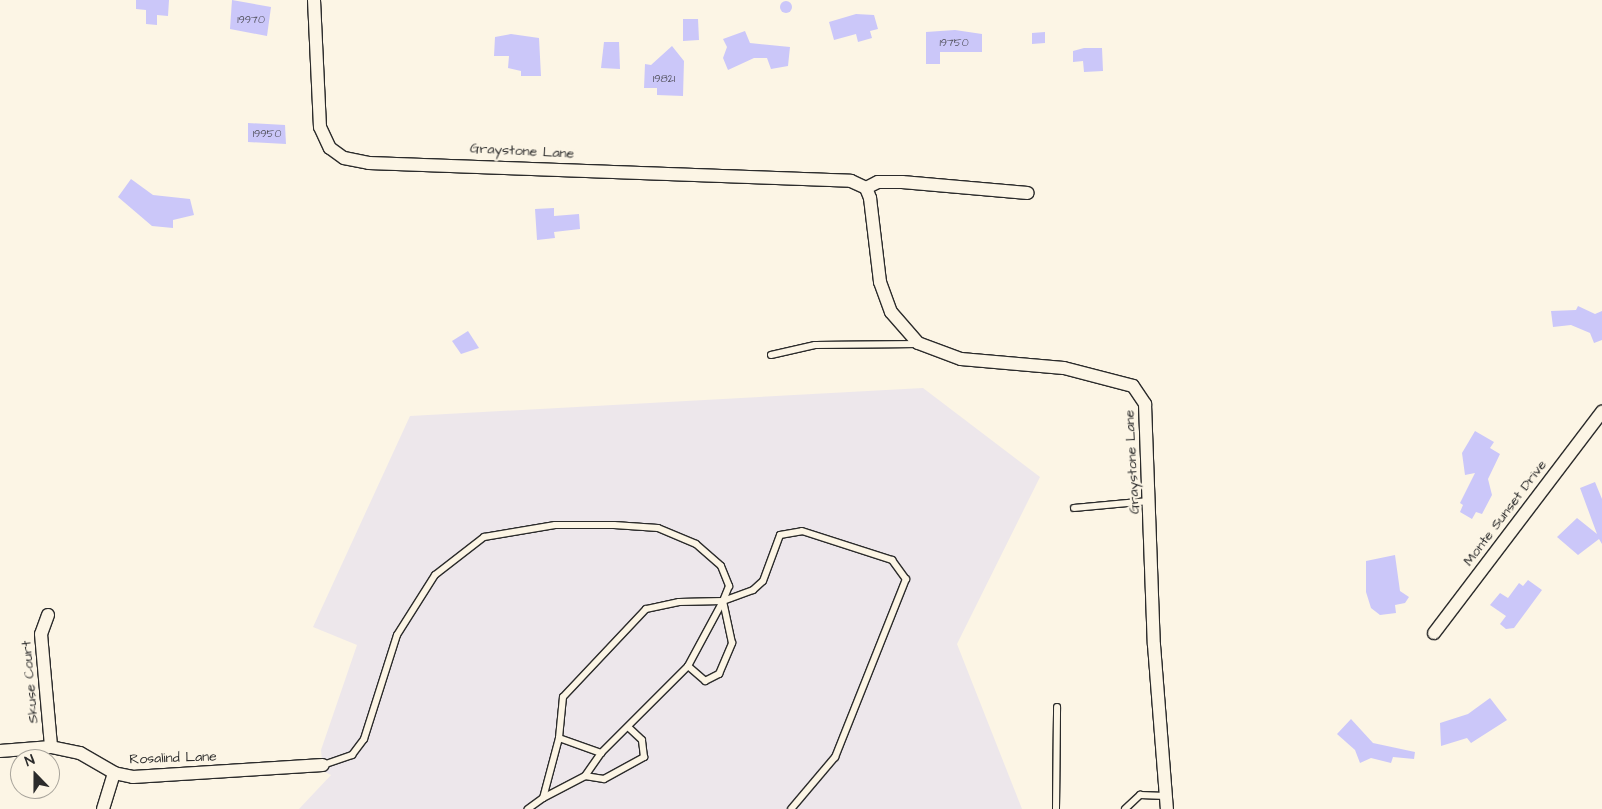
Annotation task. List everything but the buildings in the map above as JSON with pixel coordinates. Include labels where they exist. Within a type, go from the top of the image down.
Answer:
[{"type":"street","name":"Graystone Lane","points":[[314,0],[320,127],[325,142],[344,158],[368,163],[851,181],[866,188],[885,297],[898,324],[920,344],[961,358],[1064,368],[1133,386],[1145,404],[1156,695],[1167,802]]},
{"type":"street","points":[[866,188],[878,182],[902,182],[1028,193]]},
{"type":"street","name":"Monte Sunset Drive","points":[[1434,633],[1602,412]]},
{"type":"street","name":"Skuse Court","points":[[48,615],[41,634],[51,747]]},
{"type":"street","name":"Rosalind Lane","points":[[0,751],[51,747],[80,753],[114,773],[133,777],[322,764]]},
{"type":"street","points":[[103,809],[114,773]]},
{"type":"lane","points":[[771,355],[815,345],[920,344]]},
{"type":"lane","points":[[1074,508],[1149,501]]},
{"type":"lane","points":[[322,764],[352,755],[364,739],[397,635],[435,575],[484,537],[555,525],[658,528],[696,544],[721,566],[729,586],[723,601],[688,666],[601,753],[585,776],[543,798],[528,809]]},
{"type":"lane","points":[[543,798],[559,738],[563,697],[646,609],[679,602],[723,601],[753,590],[763,581],[780,535],[802,531],[892,560],[906,579],[835,757],[791,809]]},
{"type":"lane","points":[[688,666],[705,681],[719,674],[732,643],[723,601]]},
{"type":"lane","points":[[1056,809],[1057,706]]},
{"type":"lane","points":[[585,776],[604,779],[644,757],[642,740],[628,727]]},
{"type":"lane","points":[[559,738],[601,753]]},
{"type":"lane","points":[[1124,809],[1140,795],[1167,802]]},
{"type":"shaded area","points":[[923,388],[1040,477],[957,644],[1022,809],[299,809],[331,775],[323,771],[321,750],[357,645],[313,627],[410,416]]}]
